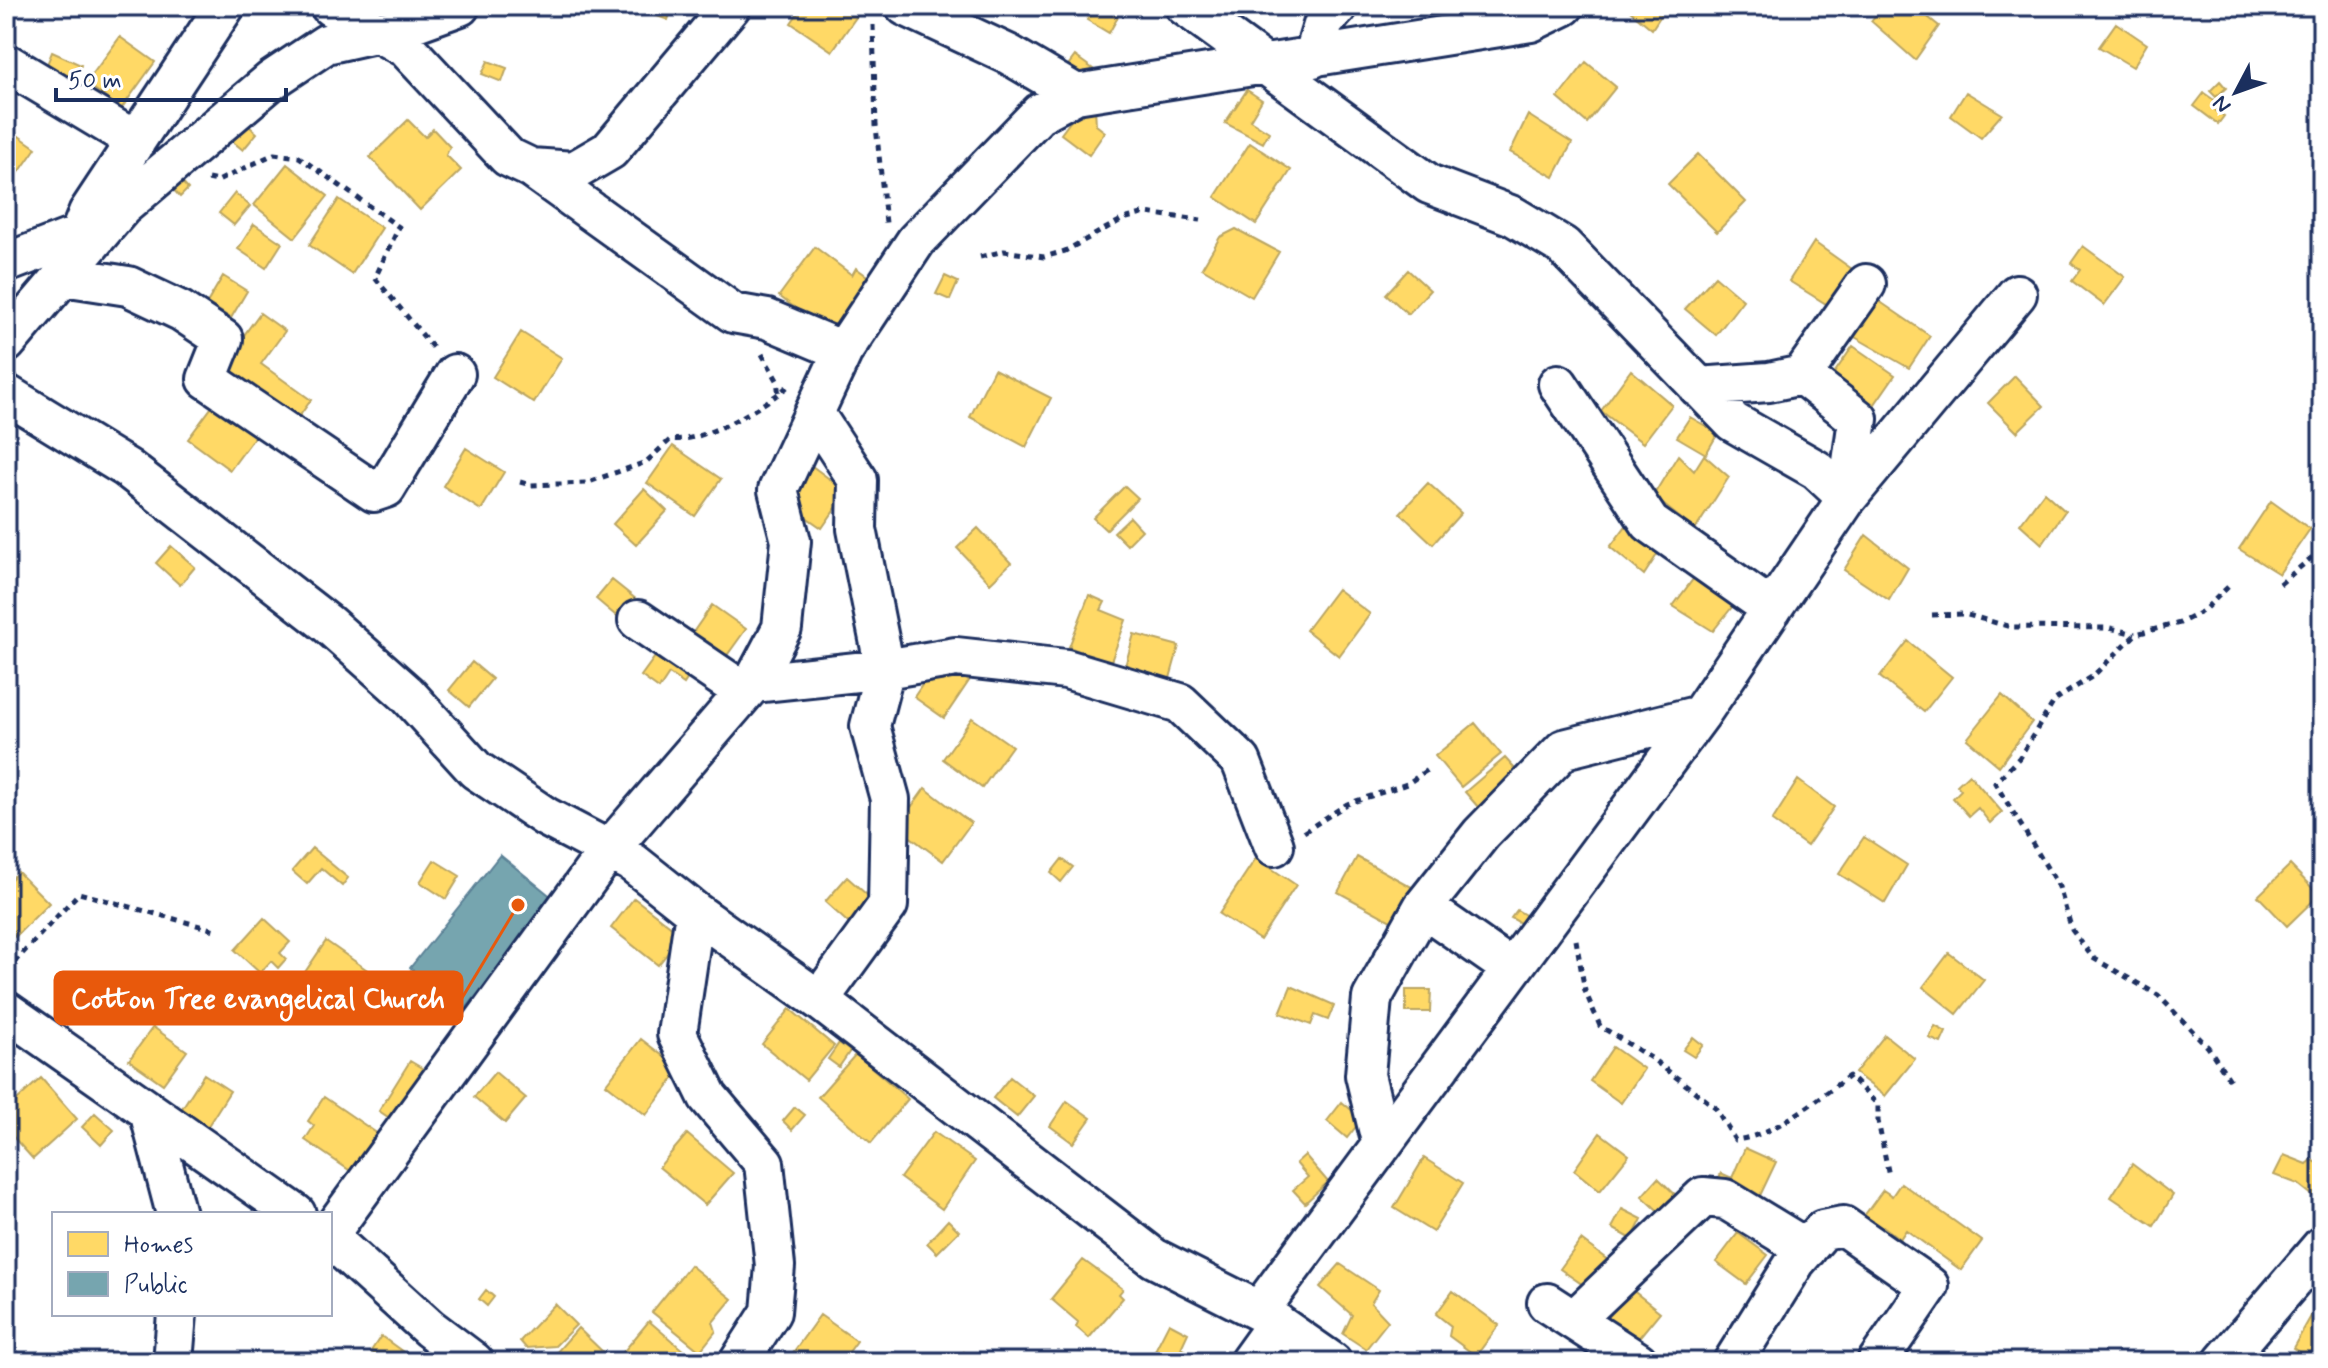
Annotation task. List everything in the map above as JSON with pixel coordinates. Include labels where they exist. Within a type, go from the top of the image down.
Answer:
[{"type":"street","points":[[63,276],[88,213],[225,6]]},
{"type":"street","points":[[330,6],[406,48],[508,157],[531,168],[733,313],[767,319],[838,349]]},
{"type":"street","points":[[6,343],[122,207],[272,80],[326,44],[460,6]]},
{"type":"street","points":[[531,168],[574,171],[610,150],[731,6]]},
{"type":"street","points":[[905,6],[1008,54],[1076,94]]},
{"type":"street","points":[[1185,6],[1429,184],[1513,216],[1563,246],[1733,422],[1817,470],[1847,498]]},
{"type":"street","points":[[1313,58],[1324,22],[1338,6]]},
{"type":"street","points":[[332,1233],[608,851],[748,688],[782,628],[791,541],[778,490],[838,349],[916,241],[1040,113],[1076,94],[1531,22],[1564,6]]},
{"type":"street","points":[[6,63],[136,141]]},
{"type":"street","points":[[6,263],[79,235]]},
{"type":"street","points":[[63,276],[128,286],[181,311],[223,339],[207,379],[374,492],[386,488],[455,374]]},
{"type":"street","points":[[1698,387],[1769,382],[1802,375],[1866,284]]},
{"type":"street","points":[[1249,1362],[1268,1317],[1382,1145],[1700,715],[1847,498],[2017,294]]},
{"type":"street","points":[[1802,375],[1858,419],[1847,498]]},
{"type":"street","points":[[1558,384],[1650,523],[1772,609]]},
{"type":"street","points":[[6,394],[127,468],[328,624],[407,694],[476,770],[546,817],[632,862],[695,912],[819,1000],[1154,1258],[1268,1317],[1332,1362]]},
{"type":"street","points":[[808,425],[858,480],[857,529],[885,669],[870,726],[890,799],[888,905],[819,1000]]},
{"type":"street","points":[[638,620],[748,688],[956,657],[1066,669],[1180,703],[1241,761],[1274,846]]},
{"type":"street","points":[[1382,1145],[1365,1075],[1372,998],[1423,907],[1481,834],[1564,749],[1700,715]]},
{"type":"street","points":[[1423,907],[1512,969]]},
{"type":"street","points":[[695,912],[677,1034],[708,1097],[764,1163],[775,1266],[771,1312],[739,1362]]},
{"type":"street","points":[[6,1011],[293,1212]]},
{"type":"street","points":[[149,1111],[175,1212]]},
{"type":"street","points":[[1638,1362],[1560,1311],[1703,1197],[1725,1199],[1807,1249]]},
{"type":"street","points":[[1733,1362],[1807,1249],[1823,1230],[1843,1226],[1929,1286],[1877,1362]]},
{"type":"street","points":[[332,1238],[429,1328],[474,1362]]},
{"type":"street","points":[[2223,1362],[2322,1246]]},
{"type":"street","points":[[173,1362],[177,1316]]},
{"type":"path","points":[[873,25],[876,126],[890,280]]},
{"type":"path","points":[[163,172],[218,181],[274,154],[299,157],[399,227],[375,278],[455,374]]},
{"type":"path","points":[[980,257],[1004,251],[1044,257],[1065,251],[1113,224],[1146,213],[1201,220]]},
{"type":"path","points":[[733,313],[769,362],[788,421],[808,425]]},
{"type":"path","points":[[520,482],[573,485],[607,477],[646,462],[671,439],[687,442],[779,394],[838,349]]},
{"type":"path","points":[[2280,584],[2322,549]]},
{"type":"path","points":[[1932,615],[1964,614],[2011,627],[2110,628],[2136,634],[2180,623],[2203,611],[2228,587]]},
{"type":"path","points":[[2136,634],[2093,676],[2055,700],[2019,758],[1995,783],[2059,887],[2072,930],[2093,958],[2158,995],[2208,1047],[2232,1083]]},
{"type":"path","points":[[1274,846],[1298,836],[1347,804],[1407,784],[1430,768]]},
{"type":"path","points":[[6,971],[79,893],[215,930]]},
{"type":"path","points":[[1558,906],[1568,918],[1575,936],[1585,991],[1600,1026],[1651,1058],[1715,1107],[1735,1140],[1748,1138],[1772,1126],[1849,1076],[1878,1105],[1878,1121],[1889,1176]]},
{"type":"path","points":[[1097,1362],[1104,1356]]},
{"type":"building: Homes","points":[[658,6],[673,6],[668,20],[654,15]]},
{"type":"building: Homes","points":[[803,6],[864,6],[832,51],[791,23]]},
{"type":"building: Homes","points":[[1096,6],[1118,17],[1109,33],[1087,20]]},
{"type":"building: Homes","points":[[1293,6],[1316,6],[1305,18]]},
{"type":"building: Homes","points":[[1624,6],[1667,6],[1652,29]]},
{"type":"building: Homes","points":[[1883,6],[1914,6],[1939,26],[1915,60],[1871,21]]},
{"type":"building: Homes","points":[[2116,23],[2147,44],[2133,67],[2099,47]]},
{"type":"building: Homes","points":[[120,37],[155,62],[121,109],[86,83]]},
{"type":"building: Homes","points":[[52,52],[81,65],[73,84],[44,72]]},
{"type":"building: Homes","points":[[1075,56],[1093,69],[1078,90],[1060,76]]},
{"type":"building: Homes","points":[[488,61],[507,68],[502,82],[482,74]]},
{"type":"building: Homes","points":[[1586,62],[1616,87],[1587,123],[1558,98]]},
{"type":"building: Homes","points":[[2220,81],[2226,88],[2216,97],[2210,91]]},
{"type":"building: Homes","points":[[1247,90],[1262,100],[1250,120],[1269,132],[1263,143],[1225,123]]},
{"type":"building: Homes","points":[[1966,92],[2002,114],[1981,138],[1951,116]]},
{"type":"building: Homes","points":[[2204,93],[2221,105],[2216,111],[2224,116],[2218,124],[2194,106]]},
{"type":"building: Homes","points":[[1084,103],[1095,107],[1096,125],[1105,132],[1089,155],[1061,134]]},
{"type":"building: Homes","points":[[1528,115],[1572,143],[1554,177],[1510,152]]},
{"type":"building: Homes","points":[[242,120],[257,133],[243,150],[227,137]]},
{"type":"building: Homes","points":[[408,120],[425,137],[433,129],[450,147],[446,155],[461,170],[420,210],[370,157]]},
{"type":"building: Homes","points":[[6,127],[36,148],[6,191]]},
{"type":"building: Homes","points":[[1250,143],[1291,170],[1256,224],[1215,197]]},
{"type":"building: Homes","points":[[1698,154],[1746,202],[1717,232],[1668,184]]},
{"type":"building: Homes","points":[[287,164],[328,196],[295,238],[254,205]]},
{"type":"building: Homes","points":[[180,180],[188,189],[180,197],[172,188]]},
{"type":"building: Homes","points":[[235,193],[250,206],[234,225],[219,213]]},
{"type":"building: Homes","points":[[339,199],[382,228],[352,274],[309,245]]},
{"type":"building: Homes","points":[[254,224],[282,243],[266,268],[238,249]]},
{"type":"building: Homes","points":[[1236,229],[1279,252],[1252,297],[1202,268],[1220,237]]},
{"type":"building: Homes","points":[[1814,242],[1852,269],[1831,307],[1789,281]]},
{"type":"building: Homes","points":[[2083,246],[2125,277],[2104,305],[2072,281],[2080,270],[2071,263]]},
{"type":"building: Homes","points":[[815,247],[852,275],[856,268],[878,284],[837,339],[779,296]]},
{"type":"building: Homes","points":[[1408,270],[1430,290],[1408,314],[1386,294]]},
{"type":"building: Homes","points":[[223,276],[247,291],[231,318],[207,303]]},
{"type":"building: Homes","points":[[945,276],[958,282],[950,300],[936,294]]},
{"type":"building: Homes","points":[[1715,276],[1743,300],[1716,335],[1685,309]]},
{"type":"building: Homes","points":[[1876,299],[1930,336],[1909,368],[1853,336]]},
{"type":"building: Homes","points":[[260,313],[285,331],[261,364],[311,400],[293,425],[218,371]]},
{"type":"building: Homes","points":[[521,332],[562,358],[534,403],[493,377]]},
{"type":"building: Homes","points":[[1853,346],[1895,375],[1870,411],[1828,382]]},
{"type":"building: Homes","points":[[994,369],[1051,398],[1026,447],[970,417]]},
{"type":"building: Homes","points":[[1631,370],[1672,405],[1643,443],[1601,411]]},
{"type":"building: Homes","points":[[2015,376],[2044,406],[2017,432],[1988,403]]},
{"type":"building: Homes","points":[[217,400],[259,431],[230,470],[188,439]]},
{"type":"building: Homes","points":[[1690,417],[1718,433],[1706,454],[1677,437]]},
{"type":"building: Homes","points":[[673,446],[721,479],[695,516],[647,483]]},
{"type":"building: Homes","points":[[466,448],[504,472],[481,510],[443,486]]},
{"type":"building: Homes","points":[[1678,455],[1694,471],[1704,455],[1729,477],[1695,530],[1653,496]]},
{"type":"building: Homes","points":[[812,466],[847,492],[822,528],[786,503]]},
{"type":"building: Homes","points":[[1428,483],[1461,513],[1433,544],[1400,513]]},
{"type":"building: Homes","points":[[1125,486],[1138,498],[1106,530],[1093,518]]},
{"type":"building: Homes","points":[[644,489],[667,511],[636,545],[613,524]]},
{"type":"building: Homes","points":[[2044,492],[2065,511],[2042,544],[2020,524]]},
{"type":"building: Homes","points":[[2271,501],[2310,529],[2279,574],[2239,549]]},
{"type":"building: Homes","points":[[1130,517],[1142,530],[1127,545],[1114,532]]},
{"type":"building: Homes","points":[[1629,522],[1662,547],[1644,575],[1610,547]]},
{"type":"building: Homes","points":[[978,528],[1011,563],[990,583],[957,548]]},
{"type":"building: Homes","points":[[1866,535],[1908,568],[1889,600],[1844,570]]},
{"type":"building: Homes","points":[[171,546],[195,567],[180,585],[156,563]]},
{"type":"building: Homes","points":[[1697,574],[1736,602],[1713,631],[1673,606]]},
{"type":"building: Homes","points":[[612,580],[637,600],[621,620],[596,599]]},
{"type":"building: Homes","points":[[1337,589],[1370,614],[1339,656],[1306,630]]},
{"type":"building: Homes","points":[[1089,595],[1105,602],[1101,610],[1126,620],[1110,664],[1069,647]]},
{"type":"building: Homes","points":[[712,605],[746,629],[720,665],[687,641]]},
{"type":"building: Homes","points":[[1134,634],[1179,646],[1167,689],[1122,677]]},
{"type":"building: Homes","points":[[1908,641],[1952,677],[1924,712],[1880,677]]},
{"type":"building: Homes","points":[[660,650],[691,673],[684,684],[669,674],[659,689],[641,676]]},
{"type":"building: Homes","points":[[939,660],[969,681],[944,718],[914,697]]},
{"type":"building: Homes","points":[[472,662],[492,679],[469,707],[449,690]]},
{"type":"building: Homes","points":[[2002,695],[2032,722],[1999,766],[1967,739]]},
{"type":"building: Homes","points":[[972,718],[1012,746],[982,788],[943,759]]},
{"type":"building: Homes","points":[[1475,723],[1501,754],[1461,787],[1435,756]]},
{"type":"building: Homes","points":[[1505,758],[1525,780],[1485,815],[1465,792]]},
{"type":"building: Homes","points":[[1969,774],[2002,812],[1990,823],[1978,808],[1969,816],[1953,798],[1961,790],[1957,785]]},
{"type":"building: Homes","points":[[1798,780],[1834,807],[1807,846],[1772,821]]},
{"type":"building: Homes","points":[[925,788],[971,823],[943,861],[897,827]]},
{"type":"building: Homes","points":[[1864,837],[1907,865],[1885,903],[1839,874]]},
{"type":"building: Homes","points":[[312,848],[348,878],[342,886],[321,868],[307,884],[292,871]]},
{"type":"building: Homes","points":[[1357,857],[1417,890],[1398,925],[1338,892]]},
{"type":"building: Homes","points":[[1256,858],[1296,885],[1260,940],[1219,914]]},
{"type":"building: Homes","points":[[1062,859],[1073,867],[1061,882],[1051,873]]},
{"type":"building: Homes","points":[[434,860],[460,876],[446,899],[420,882]]},
{"type":"building: Homes","points":[[2290,865],[2319,895],[2287,926],[2258,896]]},
{"type":"building: Homes","points":[[18,872],[49,903],[15,937],[6,928],[6,884]]},
{"type":"building: Homes","points":[[847,877],[876,903],[854,928],[825,902]]},
{"type":"building: Homes","points":[[634,898],[682,935],[658,965],[611,928]]},
{"type":"building: Homes","points":[[1517,910],[1527,916],[1522,924],[1511,918]]},
{"type":"building: Homes","points":[[264,918],[290,942],[280,953],[286,959],[278,968],[271,961],[260,973],[235,950]]},
{"type":"building: Homes","points":[[326,941],[370,972],[361,983],[369,989],[357,1006],[348,1004],[337,1020],[293,990]]},
{"type":"building: Homes","points":[[1949,953],[1984,980],[1957,1014],[1923,987]]},
{"type":"building: Homes","points":[[1291,986],[1334,1005],[1328,1020],[1315,1015],[1311,1025],[1280,1013]]},
{"type":"building: Homes","points":[[1406,990],[1431,990],[1430,1012],[1406,1012]]},
{"type":"building: Homes","points":[[790,1009],[834,1046],[806,1080],[762,1044]]},
{"type":"building: Homes","points":[[1935,1026],[1946,1032],[1941,1043],[1929,1038]]},
{"type":"building: Homes","points":[[153,1027],[187,1051],[163,1084],[129,1060]]},
{"type":"building: Homes","points":[[1885,1035],[1915,1059],[1885,1096],[1855,1073]]},
{"type":"building: Homes","points":[[1693,1037],[1703,1045],[1694,1057],[1683,1050]]},
{"type":"building: Homes","points":[[641,1039],[667,1059],[675,1049],[683,1067],[646,1115],[606,1084]]},
{"type":"building: Homes","points":[[839,1043],[850,1051],[839,1067],[828,1059]]},
{"type":"building: Homes","points":[[1613,1047],[1644,1069],[1621,1103],[1590,1081]]},
{"type":"building: Homes","points":[[856,1054],[908,1099],[871,1143],[818,1097]]},
{"type":"building: Homes","points":[[410,1061],[432,1074],[400,1125],[379,1111]]},
{"type":"building: Homes","points":[[495,1072],[526,1098],[505,1123],[474,1097]]},
{"type":"building: Homes","points":[[204,1074],[230,1091],[206,1129],[179,1113]]},
{"type":"building: Homes","points":[[1010,1077],[1034,1096],[1017,1117],[993,1098]]},
{"type":"building: Homes","points":[[41,1078],[77,1119],[33,1159],[6,1129],[6,1110]]},
{"type":"building: Homes","points":[[324,1097],[378,1134],[352,1172],[305,1140],[314,1126],[308,1121]]},
{"type":"building: Homes","points":[[1067,1101],[1091,1118],[1073,1143],[1050,1126]]},
{"type":"building: Homes","points":[[1342,1102],[1362,1119],[1347,1138],[1327,1121]]},
{"type":"building: Homes","points":[[795,1107],[805,1115],[792,1130],[783,1121]]},
{"type":"building: Homes","points":[[95,1113],[114,1130],[101,1145],[82,1127]]},
{"type":"building: Homes","points":[[934,1132],[975,1161],[942,1209],[900,1178]]},
{"type":"building: Homes","points":[[1600,1133],[1629,1155],[1600,1191],[1574,1170]]},
{"type":"building: Homes","points":[[687,1134],[733,1173],[705,1205],[659,1167]]},
{"type":"building: Homes","points":[[1745,1148],[1776,1162],[1756,1204],[1718,1180],[1721,1173],[1732,1178]]},
{"type":"building: Homes","points":[[1305,1155],[1328,1182],[1305,1203],[1293,1190],[1308,1177],[1296,1163]]},
{"type":"building: Homes","points":[[2284,1155],[2307,1164],[2312,1160],[2322,1165],[2322,1203],[2298,1184],[2274,1175]]},
{"type":"building: Homes","points":[[1424,1158],[1463,1183],[1433,1232],[1394,1208]]},
{"type":"building: Homes","points":[[2132,1164],[2173,1195],[2154,1226],[2111,1197]]},
{"type":"building: Homes","points":[[1658,1178],[1682,1201],[1666,1218],[1642,1196]]},
{"type":"building: Homes","points":[[1901,1183],[1982,1241],[1961,1270],[1906,1230],[1900,1239],[1884,1227],[1876,1237],[1858,1224],[1883,1190],[1892,1196]]},
{"type":"building: Homes","points":[[1622,1209],[1642,1219],[1632,1239],[1612,1228]]},
{"type":"building: Homes","points":[[948,1220],[959,1231],[937,1253],[927,1243]]},
{"type":"building: Homes","points":[[1738,1233],[1768,1255],[1746,1284],[1716,1262]]},
{"type":"building: Homes","points":[[1581,1240],[1609,1261],[1589,1289],[1560,1269]]},
{"type":"building: Homes","points":[[1083,1260],[1123,1289],[1119,1294],[1123,1298],[1089,1338],[1076,1327],[1078,1322],[1051,1299]]},
{"type":"building: Homes","points":[[1340,1264],[1379,1290],[1371,1303],[1388,1321],[1366,1349],[1343,1334],[1352,1315],[1320,1287]]},
{"type":"building: Homes","points":[[690,1265],[732,1299],[713,1322],[716,1331],[700,1351],[652,1312]]},
{"type":"building: Homes","points":[[1631,1289],[1660,1312],[1632,1346],[1604,1323]]},
{"type":"building: Homes","points":[[486,1290],[494,1297],[487,1306],[479,1299]]},
{"type":"building: Homes","points":[[1453,1291],[1499,1325],[1476,1356],[1449,1336],[1451,1326],[1436,1314]]},
{"type":"building: Homes","points":[[555,1304],[576,1325],[555,1346],[526,1348],[520,1341]]},
{"type":"building: Homes","points":[[2314,1311],[2322,1317],[2322,1362],[2314,1362],[2293,1348]]},
{"type":"building: Homes","points":[[820,1315],[857,1341],[849,1352],[860,1359],[857,1362],[803,1362],[792,1354]]},
{"type":"building: Homes","points":[[649,1321],[692,1358],[688,1362],[615,1362]]},
{"type":"building: Homes","points":[[1169,1323],[1188,1333],[1181,1348],[1200,1358],[1198,1362],[1149,1362]]},
{"type":"building: Homes","points":[[578,1328],[604,1353],[595,1362],[548,1362]]},
{"type":"building: Homes","points":[[381,1336],[417,1362],[372,1362],[377,1356],[371,1351]]},
{"type":"building: Homes","points":[[964,1352],[978,1362],[957,1362]]},
{"type":"building: Public","points":[[500,855],[554,899],[464,1011],[410,968]]},
{"type":"place","name":"Cotton Tree evangelical Church","points":[[518,905]]}]
